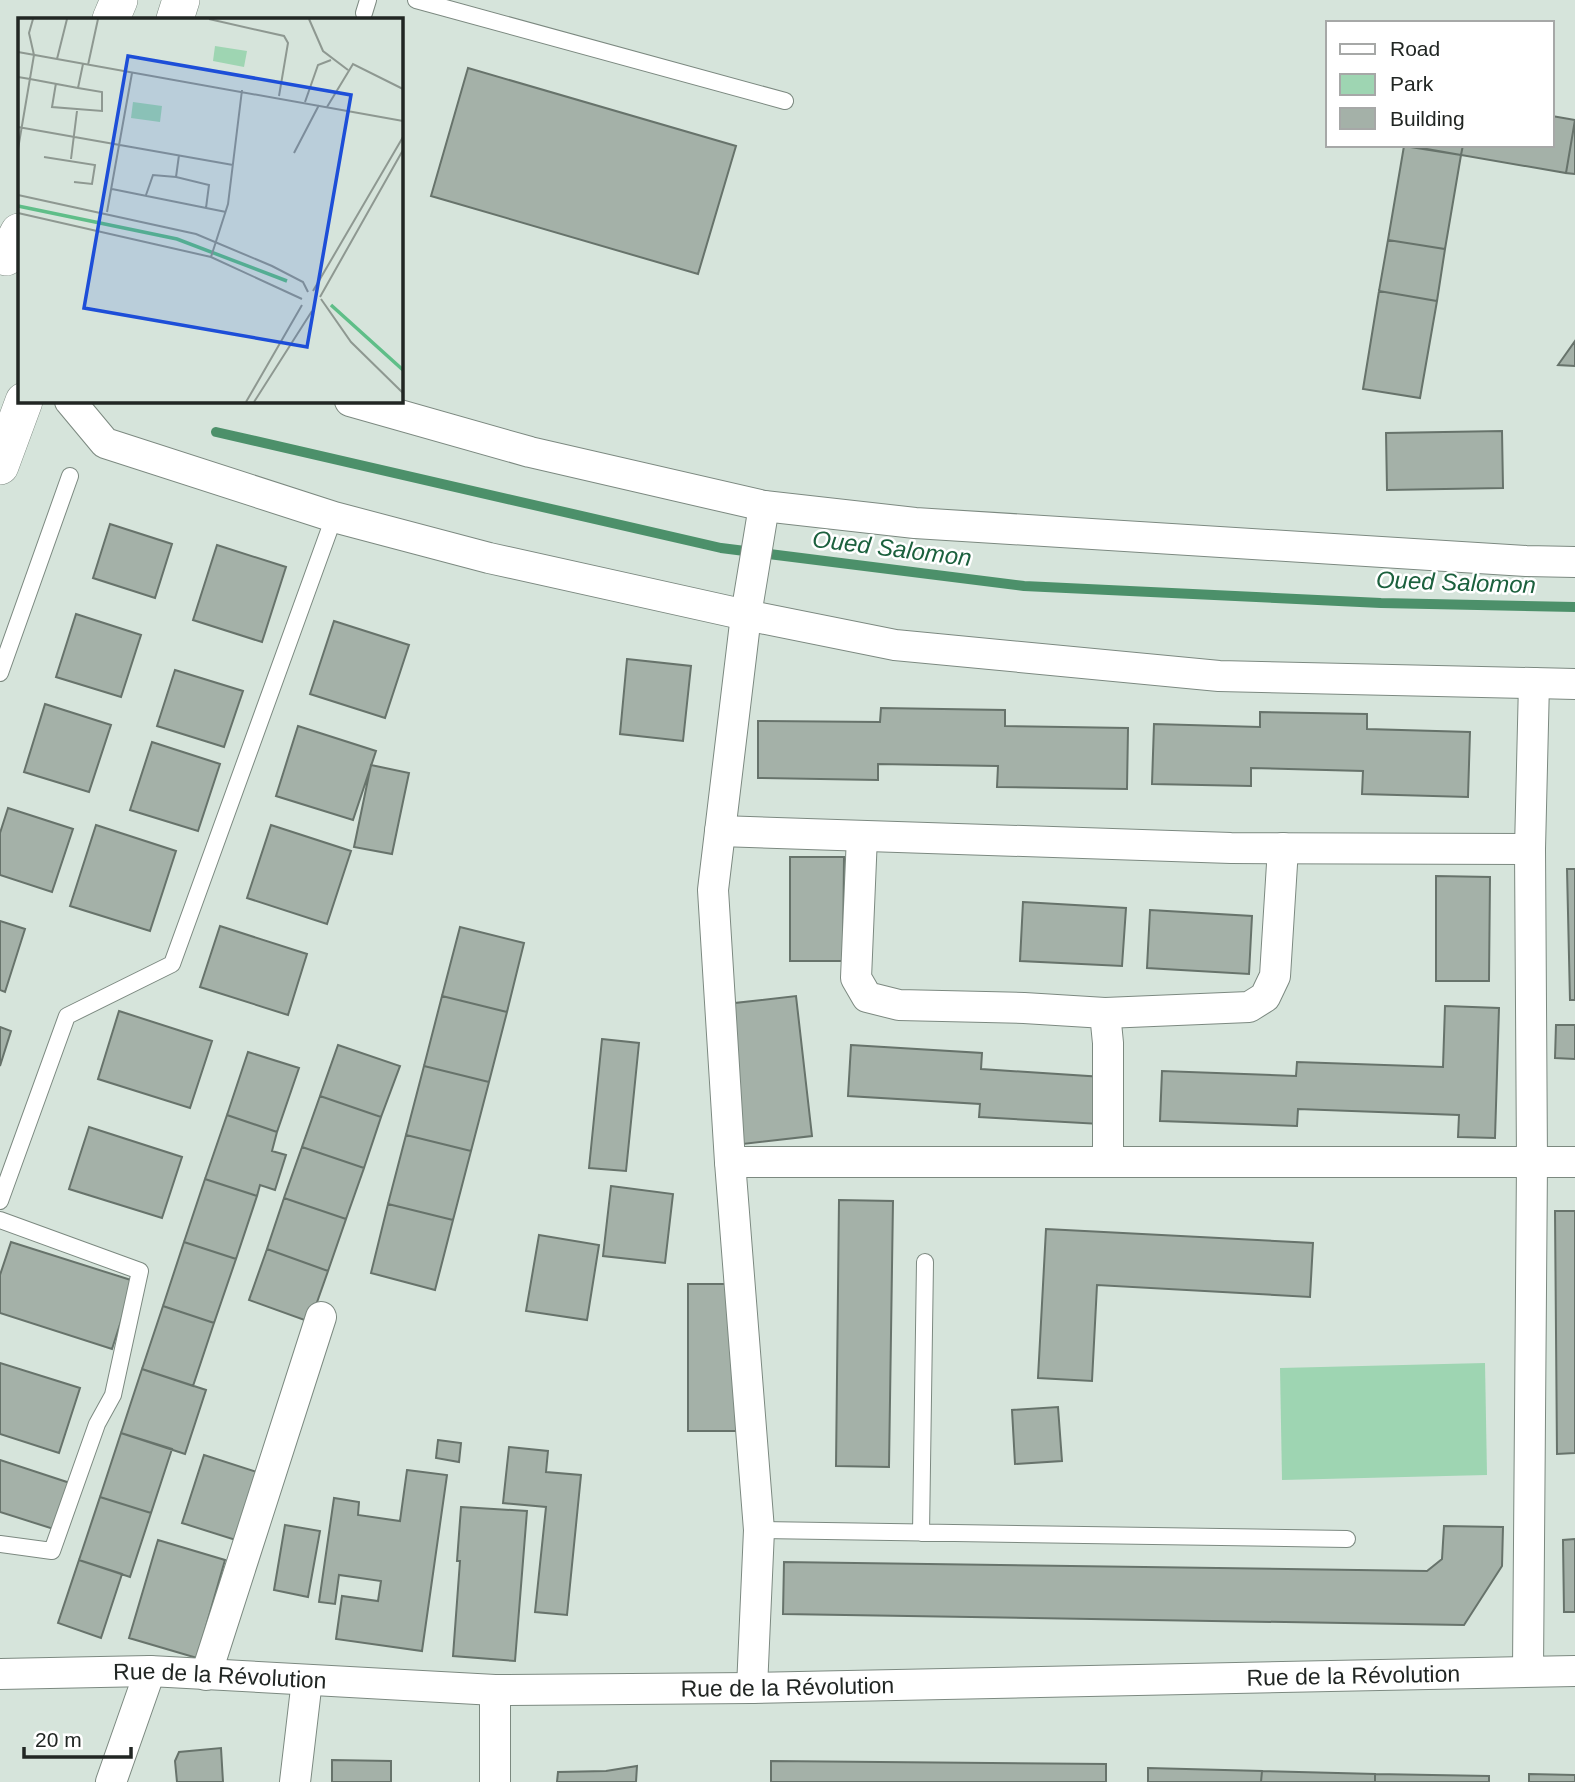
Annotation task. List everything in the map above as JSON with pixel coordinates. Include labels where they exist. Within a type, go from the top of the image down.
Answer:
[{"type":"street","points":[[111,18],[119,0]]},
{"type":"street","points":[[175,18],[181,0]]},
{"type":"street","points":[[0,387],[18,391]]},
{"type":"street","points":[[0,466],[24,402]]},
{"type":"street","points":[[71,402],[105,443],[334,517],[489,558],[895,645],[1219,676],[1575,684]]},
{"type":"street","points":[[354,402],[530,452],[764,506],[915,523],[1575,562]]},
{"type":"street","points":[[752,1688],[759,1530],[730,1162],[713,890],[746,615],[764,506]]},
{"type":"street","points":[[1528,1671],[1532,1162],[1530,849],[1534,683]]},
{"type":"street","points":[[720,831],[1283,848],[1530,849]]},
{"type":"street","points":[[862,836],[856,978],[867,997],[900,1006],[1024,1008],[1105,1013],[1249,1007],[1265,997],[1275,976],[1283,848]]},
{"type":"street","points":[[1105,1013],[1108,1043],[1108,1162]]},
{"type":"street","points":[[730,1162],[1575,1162]]},
{"type":"street","points":[[206,1675],[321,1317]]},
{"type":"street","points":[[111,1782],[150,1671]]},
{"type":"street","name":"Rue de la Révolution","points":[[0,1674],[150,1671],[495,1690],[752,1688],[1575,1671]]},
{"type":"street","points":[[295,1782],[307,1680]]},
{"type":"street","points":[[495,1690],[495,1782]]},
{"type":"lane","points":[[416,0],[785,101]]},
{"type":"lane","points":[[0,673],[70,476]]},
{"type":"lane","points":[[0,1201],[67,1016],[172,964],[334,517]]},
{"type":"lane","points":[[0,1220],[140,1270],[113,1395],[97,1424],[52,1551],[0,1544]]},
{"type":"lane","points":[[921,1533],[925,1262]]},
{"type":"lane","points":[[759,1530],[1347,1539]]},
{"type":"green space","points":[[1485,1363],[1487,1475],[1282,1480],[1280,1368]]},
{"type":"building","points":[[468,68],[736,146],[698,274],[431,196]]},
{"type":"building","points":[[1554,116],[1575,120],[1566,173],[1461,155],[1463,147],[1554,147]]},
{"type":"building","points":[[1575,120],[1575,174],[1566,173]]},
{"type":"building","points":[[1404,147],[1461,155],[1445,249],[1388,240]]},
{"type":"building","points":[[1415,147],[1463,147],[1461,155]]},
{"type":"building","points":[[1388,240],[1445,249],[1437,301],[1379,291]]},
{"type":"building","points":[[1379,291],[1437,301],[1420,398],[1363,389]]},
{"type":"building","points":[[1575,341],[1575,366],[1558,365]]},
{"type":"building","points":[[1502,431],[1503,488],[1387,490],[1386,433]]},
{"type":"building","points":[[110,524],[172,544],[155,598],[93,578]]},
{"type":"building","points":[[217,545],[286,567],[262,642],[193,620]]},
{"type":"building","points":[[76,614],[141,635],[121,697],[56,677]]},
{"type":"building","points":[[334,621],[409,645],[385,718],[310,694]]},
{"type":"building","points":[[627,659],[691,666],[683,741],[620,734]]},
{"type":"building","points":[[175,670],[243,691],[224,747],[157,726]]},
{"type":"building","points":[[45,704],[111,725],[89,792],[24,772]]},
{"type":"building","points":[[881,708],[1005,710],[1005,726],[1128,728],[1127,789],[997,787],[998,766],[878,764],[878,780],[758,778],[758,721],[880,722]]},
{"type":"building","points":[[1260,712],[1367,714],[1367,729],[1470,732],[1468,797],[1362,794],[1363,771],[1251,768],[1251,786],[1152,784],[1154,724],[1260,727]]},
{"type":"building","points":[[298,726],[376,751],[353,820],[276,796]]},
{"type":"building","points":[[152,742],[220,764],[198,831],[130,810]]},
{"type":"building","points":[[371,765],[409,773],[392,854],[354,847]]},
{"type":"building","points":[[8,808],[73,829],[52,892],[0,875],[0,833]]},
{"type":"building","points":[[96,825],[176,851],[150,931],[70,906]]},
{"type":"building","points":[[271,825],[351,851],[327,924],[247,898]]},
{"type":"building","points":[[790,857],[844,857],[843,961],[790,961]]},
{"type":"building","points":[[1567,869],[1575,869],[1575,1000],[1570,1000]]},
{"type":"building","points":[[1436,876],[1490,877],[1489,981],[1436,981]]},
{"type":"building","points":[[1023,902],[1126,908],[1122,966],[1020,961]]},
{"type":"building","points":[[1150,910],[1252,916],[1249,974],[1147,968]]},
{"type":"building","points":[[0,921],[25,929],[5,992],[0,990]]},
{"type":"building","points":[[220,926],[307,954],[288,1015],[200,987]]},
{"type":"building","points":[[460,927],[524,943],[507,1012],[442,996]]},
{"type":"building","points":[[442,996],[507,1012],[489,1082],[424,1066]]},
{"type":"building","points":[[796,996],[812,1136],[743,1144],[726,1004]]},
{"type":"building","points":[[1445,1006],[1499,1008],[1495,1138],[1458,1137],[1459,1115],[1298,1109],[1297,1126],[1160,1121],[1162,1071],[1296,1076],[1297,1062],[1443,1067]]},
{"type":"building","points":[[119,1011],[212,1041],[190,1108],[98,1079]]},
{"type":"building","points":[[1556,1025],[1575,1025],[1575,1059],[1555,1058]]},
{"type":"building","points":[[0,1027],[11,1031],[0,1066]]},
{"type":"building","points":[[602,1039],[639,1043],[626,1171],[589,1168]]},
{"type":"building","points":[[338,1045],[400,1066],[381,1117],[320,1096]]},
{"type":"building","points":[[851,1045],[982,1053],[981,1069],[1103,1077],[1100,1124],[979,1117],[980,1104],[848,1096]]},
{"type":"building","points":[[248,1052],[299,1068],[277,1132],[227,1115]]},
{"type":"building","points":[[424,1066],[489,1082],[471,1151],[406,1135]]},
{"type":"building","points":[[320,1096],[381,1117],[364,1168],[302,1147]]},
{"type":"building","points":[[227,1115],[277,1132],[272,1151],[286,1155],[275,1190],[260,1185],[257,1196],[205,1179]]},
{"type":"building","points":[[89,1127],[182,1157],[162,1218],[69,1189]]},
{"type":"building","points":[[406,1135],[471,1151],[453,1220],[388,1204]]},
{"type":"building","points":[[302,1147],[364,1168],[346,1219],[284,1198]]},
{"type":"building","points":[[205,1179],[257,1196],[236,1259],[184,1242]]},
{"type":"building","points":[[611,1186],[673,1194],[665,1263],[603,1256]]},
{"type":"building","points":[[284,1198],[346,1219],[328,1271],[267,1249]]},
{"type":"building","points":[[839,1200],[893,1201],[889,1467],[836,1466]]},
{"type":"building","points":[[388,1204],[453,1220],[435,1290],[371,1273]]},
{"type":"building","points":[[1555,1211],[1575,1211],[1575,1453],[1557,1454]]},
{"type":"building","points":[[1046,1229],[1313,1243],[1310,1297],[1097,1285],[1092,1381],[1038,1378]]},
{"type":"building","points":[[539,1235],[599,1245],[587,1320],[526,1311]]},
{"type":"building","points":[[11,1242],[134,1281],[112,1349],[0,1313],[0,1275]]},
{"type":"building","points":[[184,1242],[236,1259],[214,1323],[163,1306]]},
{"type":"building","points":[[267,1249],[328,1271],[310,1322],[249,1300]]},
{"type":"building","points":[[688,1284],[736,1284],[736,1431],[688,1431]]},
{"type":"building","points":[[163,1306],[214,1323],[193,1386],[142,1369]]},
{"type":"building","points":[[0,1363],[80,1388],[59,1453],[0,1434]]},
{"type":"building","points":[[142,1369],[206,1390],[185,1454],[121,1433]]},
{"type":"building","points":[[1058,1407],[1062,1461],[1015,1464],[1012,1410]]},
{"type":"building","points":[[121,1433],[172,1449],[151,1513],[100,1497]]},
{"type":"building","points":[[438,1440],[461,1443],[459,1462],[436,1458]]},
{"type":"building","points":[[509,1447],[548,1451],[546,1472],[581,1475],[567,1615],[535,1612],[546,1507],[503,1503]]},
{"type":"building","points":[[204,1455],[263,1474],[242,1542],[182,1523]]},
{"type":"building","points":[[0,1460],[76,1485],[60,1531],[0,1512]]},
{"type":"building","points":[[407,1470],[447,1475],[422,1651],[336,1639],[342,1596],[378,1601],[381,1581],[339,1575],[335,1604],[319,1602],[334,1498],[359,1502],[358,1515],[400,1521]]},
{"type":"building","points":[[100,1497],[151,1513],[130,1577],[79,1560]]},
{"type":"building","points":[[461,1507],[527,1511],[515,1661],[453,1656]]},
{"type":"building","points":[[285,1525],[320,1531],[308,1597],[274,1590]]},
{"type":"building","points":[[1444,1526],[1503,1527],[1502,1566],[1464,1625],[783,1614],[784,1562],[1427,1571],[1442,1559]]},
{"type":"building","points":[[1575,1539],[1575,1612],[1564,1612],[1563,1540]]},
{"type":"building","points":[[158,1540],[225,1560],[197,1658],[129,1638]]},
{"type":"building","points":[[79,1560],[122,1574],[101,1638],[58,1623]]},
{"type":"building","points":[[221,1748],[223,1782],[177,1782],[175,1761],[179,1752]]},
{"type":"building","points":[[332,1760],[391,1761],[391,1782],[332,1782]]},
{"type":"building","points":[[771,1761],[1106,1764],[1106,1782],[771,1782]]},
{"type":"building","points":[[637,1766],[636,1782],[557,1782],[558,1772],[606,1771]]},
{"type":"building","points":[[1148,1768],[1262,1771],[1261,1782],[1148,1782]]},
{"type":"building","points":[[1262,1771],[1375,1774],[1375,1782],[1261,1782]]},
{"type":"building","points":[[1375,1774],[1489,1776],[1489,1782],[1375,1782]]},
{"type":"building","points":[[1529,1774],[1575,1775],[1575,1782],[1529,1782]]},
{"type":"waterway","name":"Oued Salomon","points":[[216,432],[721,548],[1024,586],[1381,603],[1575,607]]}]
